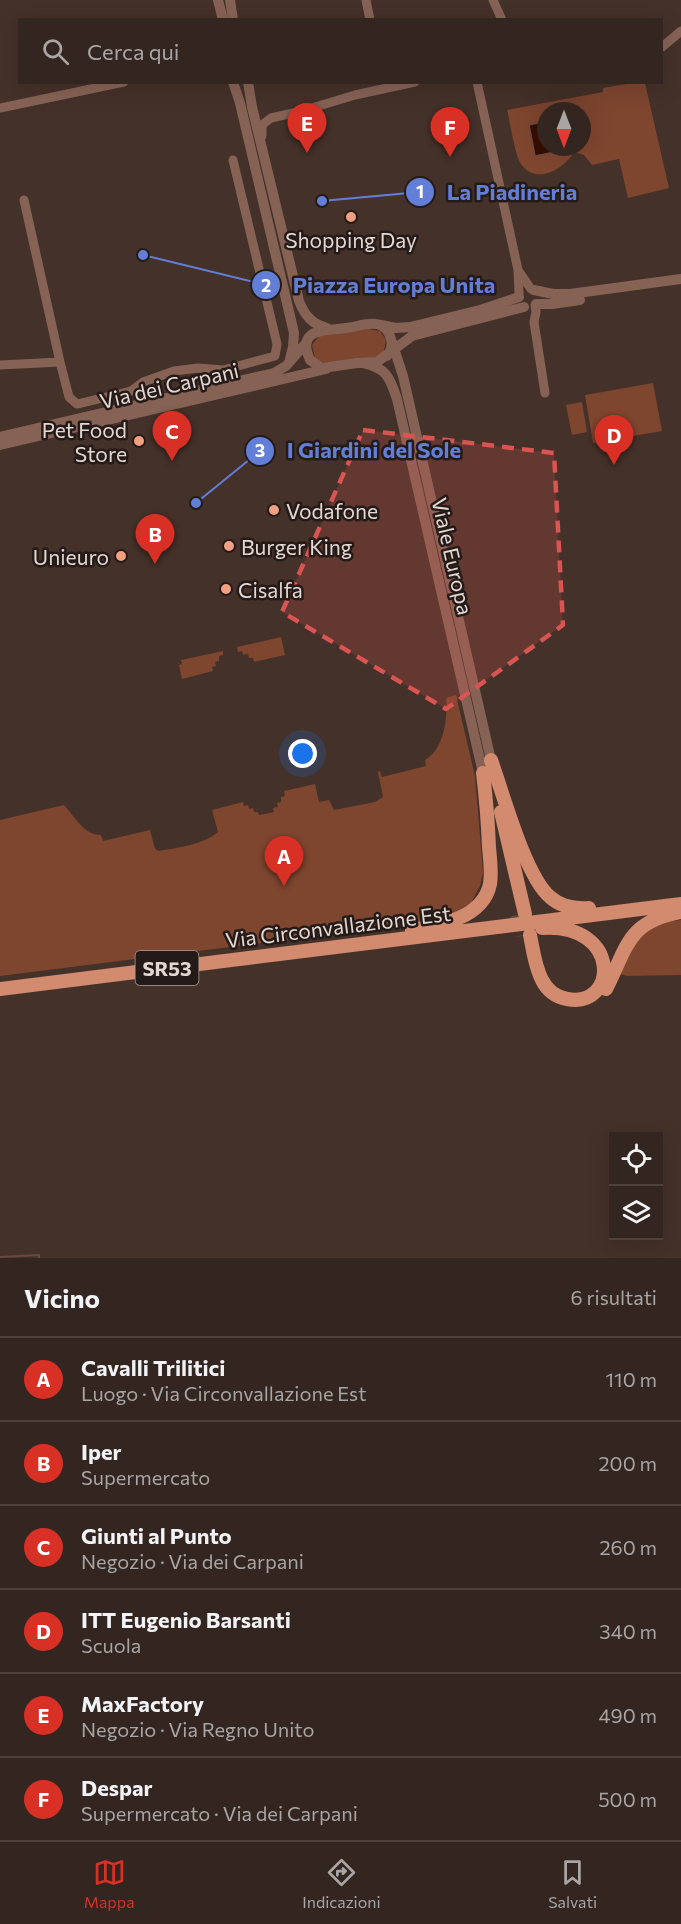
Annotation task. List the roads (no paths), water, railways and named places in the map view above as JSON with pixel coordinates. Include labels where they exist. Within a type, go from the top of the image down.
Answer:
[{"type":"main road","points":[[483,773],[521,914],[491,760]]},
{"type":"main road","points":[[491,760],[526,859],[538,884],[551,898],[566,906],[581,908],[681,902]]},
{"type":"main road","points":[[334,947],[374,936],[450,921],[466,915],[480,905],[488,891],[491,878],[483,773]]},
{"type":"main road","name":"Via Circonvallazione Est","points":[[0,989],[681,902]]},
{"type":"main road","points":[[423,936],[462,937],[549,928],[563,929],[589,940],[600,952],[605,970],[597,988],[590,996],[577,1000],[561,998],[552,993],[540,974],[526,936],[532,978],[538,990],[548,1000],[559,1005],[579,1008],[595,1002],[602,994],[625,947],[637,930],[659,917],[681,912]]},
{"type":"street","points":[[218,0],[222,18]]},
{"type":"street","points":[[230,0],[233,18]]},
{"type":"street","points":[[366,0],[370,18]]},
{"type":"street","points":[[493,0],[501,18]]},
{"type":"street","points":[[663,46],[681,31]]},
{"type":"street","points":[[0,108],[114,84]]},
{"type":"street","points":[[235,84],[294,333],[294,347],[288,364]]},
{"type":"street","points":[[248,84],[257,110],[271,118]]},
{"type":"street","points":[[248,84],[303,310],[315,324],[330,329],[371,323],[396,328],[410,327],[480,310],[526,302],[552,304],[675,284]]},
{"type":"street","points":[[477,84],[518,270],[534,322],[545,393]]},
{"type":"street","points":[[275,196],[261,130],[264,123],[271,118],[385,85]]},
{"type":"street","points":[[24,200],[69,397],[77,404],[131,391],[143,382],[174,371],[198,368],[223,370],[275,356],[277,347],[271,316],[233,160]]},
{"type":"street","points":[[391,350],[407,338],[483,319],[538,297],[518,270]]},
{"type":"street","points":[[526,302],[523,290],[570,294],[675,284]]},
{"type":"street","name":"Viale Europa","points":[[381,325],[387,331],[391,350],[403,376],[491,760]]},
{"type":"street","name":"Via dei Carpani","points":[[0,441],[66,421],[270,374],[280,370],[306,348],[317,331],[330,329]]},
{"type":"street","points":[[294,333],[306,348],[314,364],[320,368],[329,368]]},
{"type":"street","points":[[403,376],[400,351],[407,338]]},
{"type":"street","name":"Via dei Carpani","points":[[0,441],[18,441],[329,368],[377,362],[391,350]]},
{"type":"street","points":[[0,365],[60,362]]},
{"type":"street","name":"Viale Europa","points":[[363,363],[377,366],[385,373],[397,399],[483,773]]},
{"type":"street","name":"Via dei Carpani","points":[[18,441],[18,437],[58,428],[66,421]]},
{"type":"waterway","points":[[0,1257],[39,1255],[39,1258]]},
{"type":"tunnel","points":[[517,915],[522,936]]},
{"type":"place","name":"MaxFactory","points":[[307,153]]},
{"type":"place","name":"Despar","points":[[450,157]]},
{"type":"place","name":"La Piadineria","points":[[322,201]]},
{"type":"place","name":"Shopping Day","points":[[351,217]]},
{"type":"place","name":"Piazza Europa Unita","points":[[143,255]]},
{"type":"place","name":"Pet Food Store","points":[[139,441]]},
{"type":"place","name":"Giunti al Punto","points":[[172,461]]},
{"type":"place","name":"ITT Eugenio Barsanti","points":[[614,465]]},
{"type":"place","name":"I Giardini del Sole","points":[[196,503]]},
{"type":"place","name":"Vodafone","points":[[274,510]]},
{"type":"place","name":"Burger King","points":[[229,546]]},
{"type":"place","name":"Unieuro","points":[[121,556]]},
{"type":"place","name":"Iper","points":[[155,564]]},
{"type":"place","name":"Cisalfa","points":[[226,589]]},
{"type":"place","name":"Cavalli Trilitici","points":[[284,886]]}]
